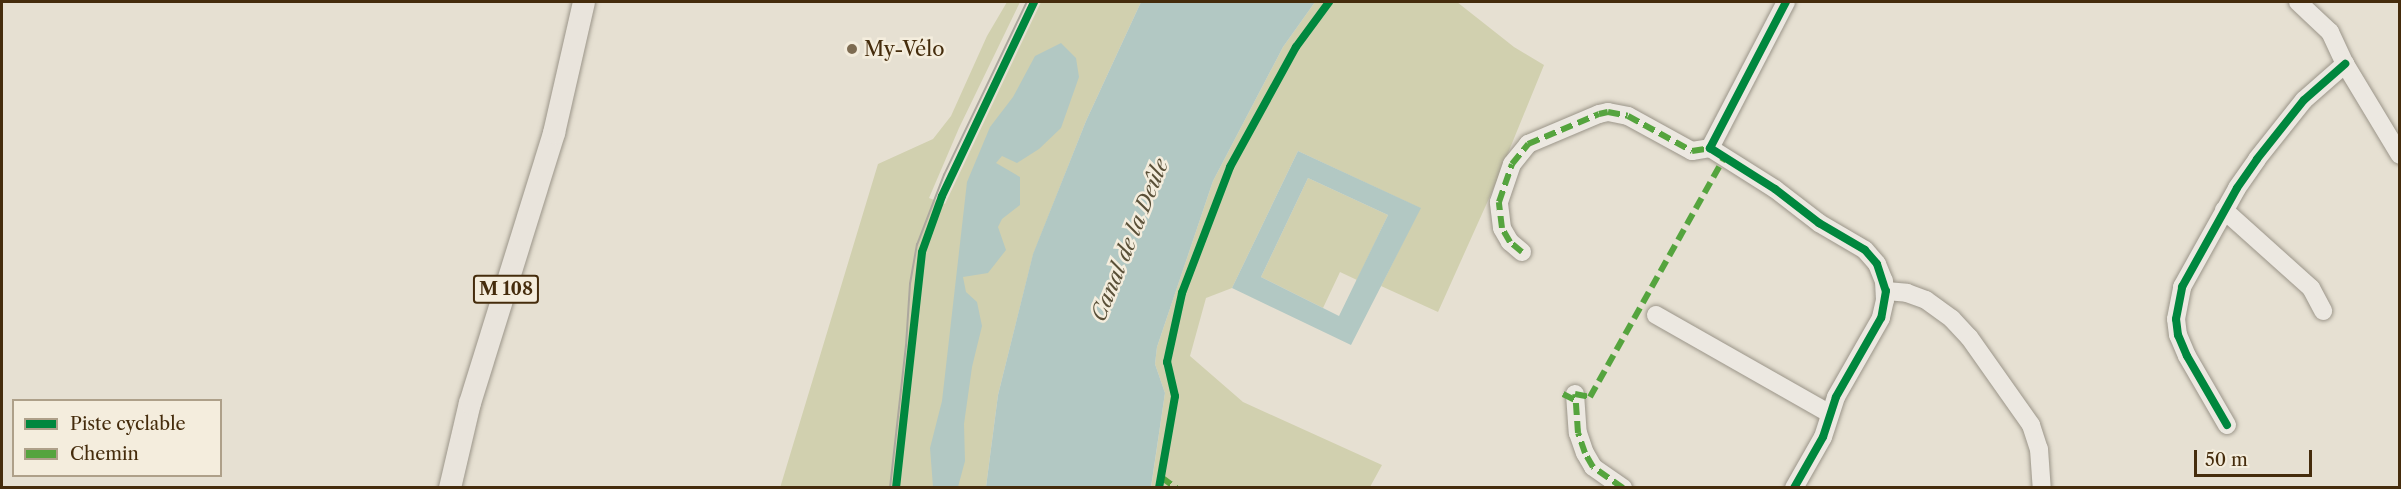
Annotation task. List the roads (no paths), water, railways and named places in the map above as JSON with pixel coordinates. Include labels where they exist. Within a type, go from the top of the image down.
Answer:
[{"type":"main road","name":"M 108","points":[[564,90],[577,2]]},
{"type":"main road","name":"M 108","points":[[450,488],[470,403],[554,133],[584,2]]},
{"type":"street","points":[[1710,148],[1786,2]]},
{"type":"street","points":[[2298,2],[2326,26],[2344,64],[2400,155]]},
{"type":"street","points":[[2227,425],[2187,356],[2178,335],[2176,319],[2185,278],[2247,173],[2314,90],[2344,64]]},
{"type":"street","points":[[1522,252],[1509,242],[1502,228],[1499,202],[1512,164],[1528,144],[1608,112],[1628,116],[1692,151],[1710,148],[1775,189],[1819,223],[1865,250],[1877,264],[1886,291],[1881,318],[1836,397],[1823,437],[1794,488]]},
{"type":"street","points":[[2224,210],[2311,288],[2323,310]]},
{"type":"street","points":[[1886,291],[1906,293],[1926,300],[1952,319],[1969,337],[2031,425],[2039,449],[2042,488]]},
{"type":"street","points":[[1656,315],[1830,414]]},
{"type":"street","points":[[1571,396],[1578,433],[1585,453],[1593,467],[1623,488]]},
{"type":"water","name":"Canal de la Deûle","points":[[1141,2],[1315,2],[1283,47],[1213,181],[1157,347],[1155,364],[1165,393],[1151,487],[986,487],[998,395],[1033,254],[1086,121]]},
{"type":"water","points":[[1061,43],[1076,58],[1079,77],[1061,128],[1039,149],[1017,163],[1002,156],[996,163],[1020,177],[1020,205],[1002,219],[998,227],[1006,250],[988,273],[963,277],[966,292],[977,302],[982,326],[972,367],[964,424],[965,461],[958,487],[933,487],[930,448],[942,401],[967,182],[990,127],[1013,97],[1035,56]]},
{"type":"water","points":[[1298,151],[1421,208],[1351,345],[1232,288]],"holes":[[[1308,178],[1388,215],[1339,316],[1261,277]]]},
{"type":"tram line","points":[[890,488],[906,346],[910,284],[917,245],[944,175],[1027,2]]},
{"type":"place","name":"My-Vélo","points":[[852,49]]}]
